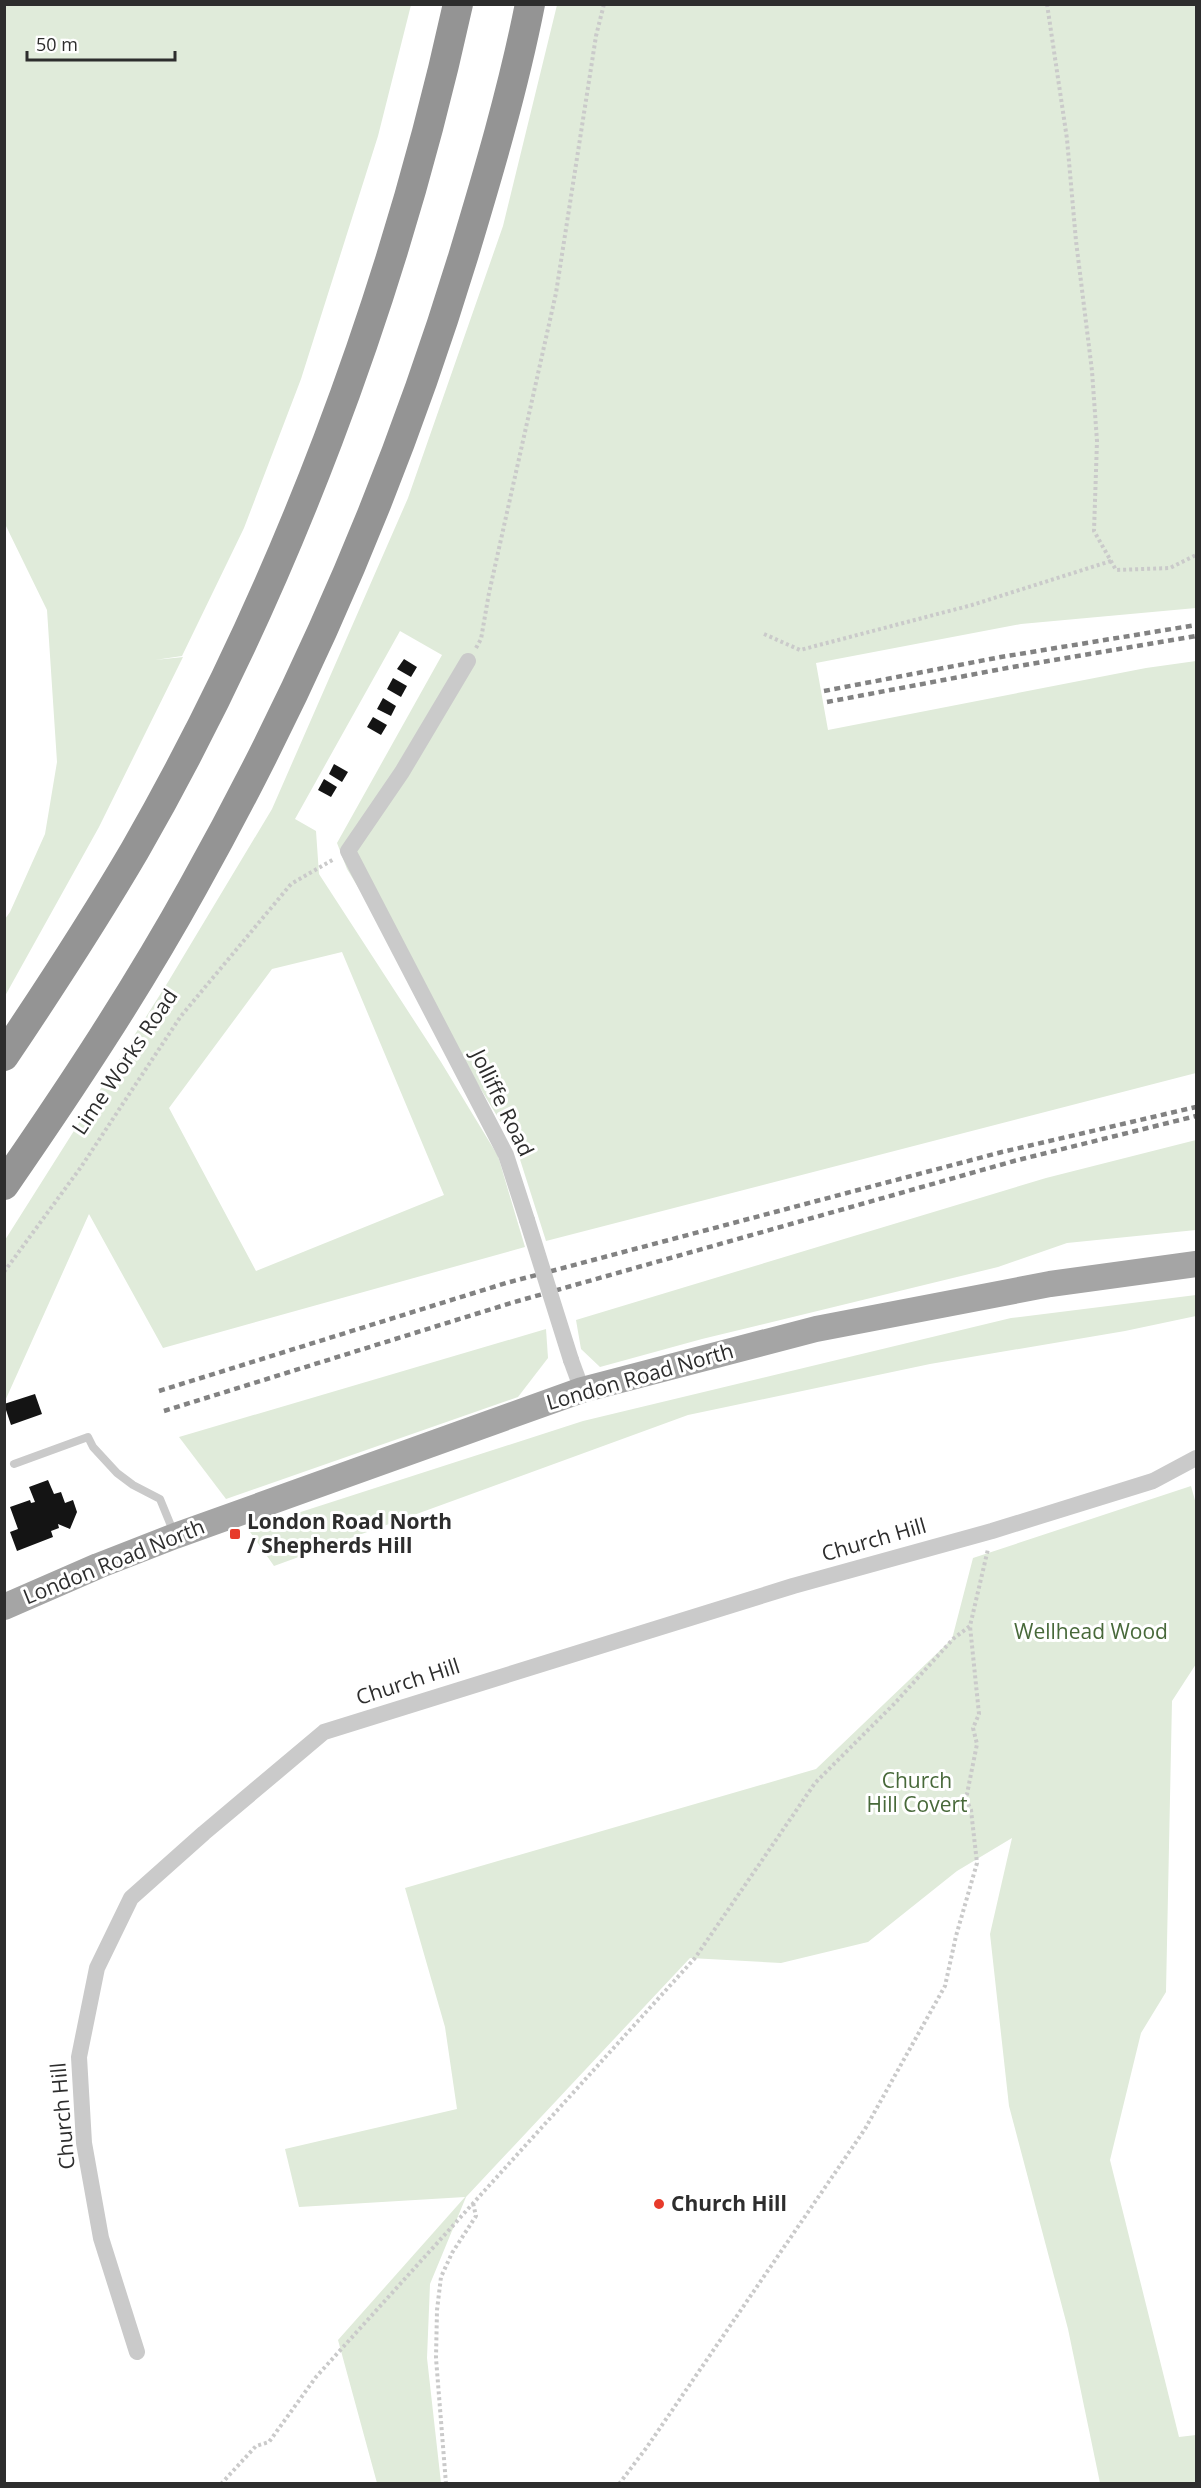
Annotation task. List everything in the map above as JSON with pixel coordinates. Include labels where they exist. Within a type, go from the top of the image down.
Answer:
[{"type":"highway","points":[[4,1056],[134,852],[211,706],[278,560],[337,410],[389,261],[429,125],[458,4]]},
{"type":"highway","points":[[4,1185],[100,1042],[192,889],[272,739],[342,588],[404,431],[452,290],[502,121],[530,4]]},
{"type":"main road","name":"London Road North","points":[[4,1607],[98,1566],[175,1536],[582,1390],[816,1329],[1050,1284],[1197,1264]]},
{"type":"street","points":[[348,851],[402,772],[468,662]]},
{"type":"street","name":"Jolliffe Road","points":[[348,851],[506,1155],[582,1390]]},
{"type":"street","name":"Church Hill","points":[[137,2352],[101,2238],[84,2143],[79,2057],[97,1968],[131,1898],[204,1833],[324,1732],[793,1586],[992,1531],[1153,1481],[1197,1458]]},
{"type":"lane","points":[[14,1464],[88,1437],[117,1473],[133,1485],[160,1499],[175,1536]]},
{"type":"path","points":[[481,639],[489,593],[556,293],[594,48],[604,4]]},
{"type":"path","points":[[1047,4],[1067,139],[1076,241],[1092,371],[1098,441],[1094,531],[1116,570],[1170,568],[1197,555]]},
{"type":"path","points":[[764,634],[800,650],[972,605],[1111,561]]},
{"type":"path","name":"Lime Works Road","points":[[4,1272],[81,1167],[181,1016],[291,884],[348,851]]},
{"type":"path","points":[[619,2484],[647,2447],[865,2129],[945,1986],[956,1936],[977,1863],[971,1810],[966,1799],[977,1744],[973,1728],[980,1714],[970,1626],[992,1531]]},
{"type":"path","points":[[221,2484],[256,2446],[269,2442],[316,2377],[695,1958],[815,1783],[895,1703],[952,1639],[970,1626]]},
{"type":"path","points":[[446,2484],[436,2358],[441,2277],[452,2253],[476,2216],[473,2203]]},
{"type":"green space","points":[[5,4],[411,5],[378,136],[301,379],[244,528],[182,656],[155,660],[183,657],[99,827],[5,996],[5,919],[45,834],[57,762],[47,610],[5,524]]},
{"type":"green space","points":[[557,5],[1196,5],[1196,608],[1021,624],[816,663],[828,730],[1146,668],[1196,661],[1196,1073],[546,1241],[516,1147],[347,869],[337,843],[442,655],[400,631],[295,819],[316,831],[319,874],[441,1062],[498,1156],[525,1247],[163,1348],[89,1214],[5,1401],[5,1240],[168,982],[272,809],[408,498],[503,226]],"holes":[[[342,952],[444,1195],[256,1271],[169,1108],[272,969]]]},
{"type":"green space","points":[[1196,1140],[1196,1230],[1067,1243],[998,1267],[702,1339],[600,1367],[581,1349],[576,1320],[1046,1178]]},
{"type":"green space","points":[[1196,1295],[1196,1316],[1125,1331],[930,1364],[688,1415],[274,1566],[248,1529],[583,1421],[1011,1318]]},
{"type":"green space","points":[[546,1329],[548,1358],[518,1397],[226,1499],[179,1437]]},
{"type":"green space","points":[[1191,1486],[1196,1504],[1196,1664],[1172,1701],[1166,1992],[1141,2033],[1110,2160],[1179,2437],[1196,2435],[1196,2483],[1100,2483],[1068,2329],[1009,2106],[990,1934],[1012,1838],[957,1871],[868,1942],[781,1963],[690,1958],[466,2197],[430,2284],[427,2358],[441,2483],[377,2483],[338,2340],[465,2197],[299,2207],[285,2149],[457,2109],[445,2027],[405,1888],[816,1769],[952,1639],[973,1558]]},
{"type":"building","points":[[404,659],[417,667],[411,677],[397,669]]},
{"type":"building","points":[[393,678],[407,686],[401,697],[387,689]]},
{"type":"building","points":[[383,698],[396,706],[391,716],[377,709]]},
{"type":"building","points":[[373,717],[387,725],[381,735],[367,727]]},
{"type":"building","points":[[334,764],[348,772],[342,782],[329,774]]},
{"type":"building","points":[[324,779],[337,787],[331,797],[318,790]]},
{"type":"building","points":[[35,1394],[42,1414],[11,1425],[4,1404]]},
{"type":"building","points":[[48,1480],[54,1494],[61,1492],[65,1503],[73,1500],[77,1512],[70,1529],[58,1524],[59,1528],[51,1531],[53,1537],[17,1551],[10,1532],[18,1529],[10,1507],[30,1500],[31,1503],[35,1502],[29,1487]]},
{"type":"railway","points":[[824,691],[1001,657],[1196,625]]},
{"type":"railway","points":[[827,702],[1196,636]]},
{"type":"railway","points":[[159,1391],[506,1283],[1002,1152],[1196,1107]]},
{"type":"railway","points":[[164,1411],[511,1303],[1014,1161],[1196,1116]]},
{"type":"place","name":"London Road North / Shepherds Hill","points":[[235,1534]]},
{"type":"place","name":"Church Hill","points":[[659,2204]]},
{"type":"park label","name":"Wellhead Wood","points":[[1091,1632]]},
{"type":"park label","name":"Church Hill Covert","points":[[917,1793]]}]
